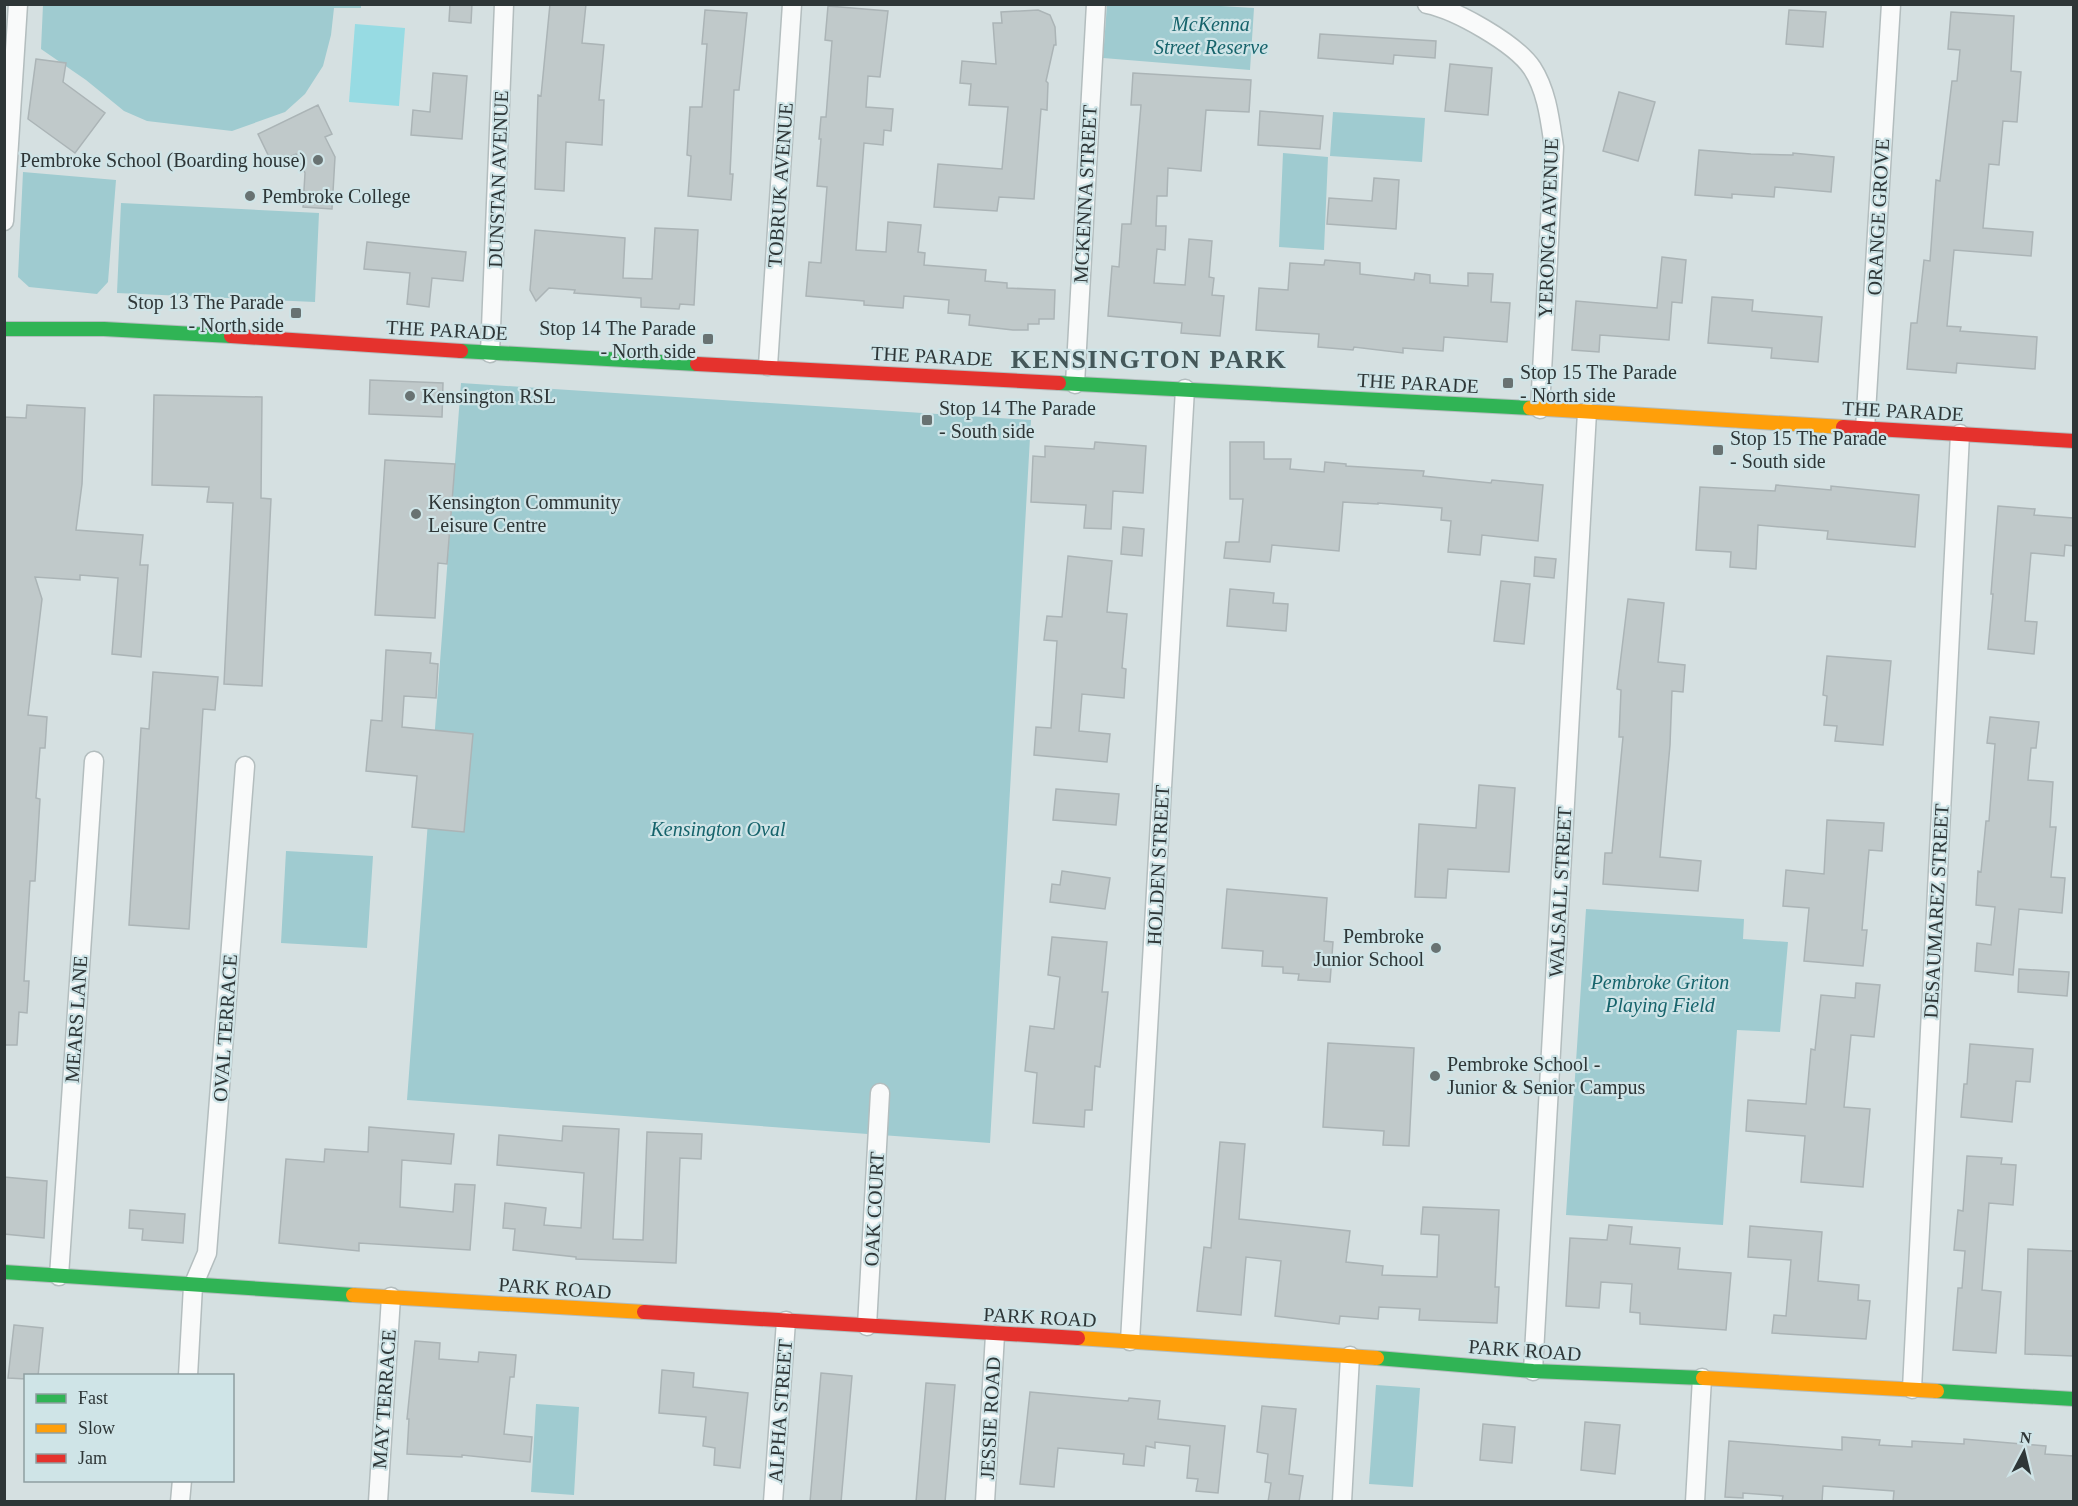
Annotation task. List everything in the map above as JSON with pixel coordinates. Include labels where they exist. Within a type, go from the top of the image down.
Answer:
[{"type":"street","points":[[4,221],[10,33],[18,4]]},
{"type":"street","name":"DUNSTAN AVENUE","points":[[490,353],[504,4]]},
{"type":"street","name":"TOBRUK AVENUE","points":[[768,366],[792,4]]},
{"type":"street","name":"MCKENNA STREET","points":[[1075,384],[1096,4]]},
{"type":"street","name":"YERONGA AVENUE","points":[[1427,4],[1440,7],[1502,40],[1531,67],[1548,105],[1554,147],[1540,409]]},
{"type":"street","name":"ORANGE GROVE","points":[[1865,429],[1891,4]]},
{"type":"street","name":"THE PARADE","points":[[4,329],[177,332],[490,353],[1185,389],[2073,441]]},
{"type":"street","name":"HOLDEN STREET","points":[[1130,1341],[1185,389]]},
{"type":"street","name":"WALSALL STREET","points":[[1533,1371],[1587,412]]},
{"type":"street","name":"DESAUMAREZ STREET","points":[[1912,1389],[1960,434]]},
{"type":"street","name":"MEARS LANE","points":[[59,1276],[94,762]]},
{"type":"street","name":"OVAL TERRACE","points":[[188,1374],[193,1286],[207,1253],[244,766]]},
{"type":"street","name":"OAK COURT","points":[[867,1326],[880,1093]]},
{"type":"street","name":"PARK ROAD","points":[[4,1272],[193,1286],[995,1335],[1130,1341],[1533,1371],[2073,1399]]},
{"type":"street","name":"MAY TERRACE","points":[[378,1502],[391,1297]]},
{"type":"street","name":"ALPHA STREET","points":[[773,1502],[786,1321]]},
{"type":"street","name":"JESSIE ROAD","points":[[985,1502],[995,1335]]},
{"type":"street","points":[[1342,1502],[1350,1356]]},
{"type":"street","points":[[1695,1502],[1702,1378]]},
{"type":"street","points":[[180,1502],[182,1482]]},
{"type":"green space","points":[[43,5],[361,5],[361,8],[334,8],[331,35],[323,66],[305,94],[285,112],[232,131],[147,121],[124,111],[86,80],[41,49]]},
{"type":"green space","name":"McKenna Street Reserve","points":[[1107,5],[1204,5],[1254,8],[1250,70],[1103,58]]},
{"type":"green space","points":[[1333,112],[1425,118],[1422,162],[1330,156]]},
{"type":"green space","points":[[1283,153],[1328,157],[1324,250],[1279,247]]},
{"type":"green space","points":[[23,172],[116,180],[108,282],[97,294],[29,287],[18,277]]},
{"type":"green space","points":[[121,203],[319,213],[315,302],[117,293]]},
{"type":"green space","name":"Kensington Oval","points":[[461,383],[1031,420],[990,1143],[407,1100]]},
{"type":"green space","points":[[286,851],[373,856],[367,948],[281,943]]},
{"type":"green space","name":"Pembroke Griton Playing Field","points":[[1586,909],[1744,919],[1743,939],[1788,942],[1780,1032],[1737,1030],[1723,1225],[1566,1215]]},
{"type":"green space","points":[[1376,1385],[1420,1388],[1413,1487],[1369,1484]]},
{"type":"green space","points":[[536,1404],[579,1407],[574,1495],[531,1492]]},
{"type":"shaded area","points":[[355,24],[405,28],[399,106],[349,102]]},
{"type":"building","points":[[450,4],[472,4],[471,23],[449,21]]},
{"type":"building","points":[[550,4],[586,4],[582,43],[604,45],[599,100],[604,100],[602,145],[566,142],[564,191],[535,189],[538,95],[541,96]]},
{"type":"building","points":[[828,6],[888,11],[880,77],[868,76],[866,107],[893,109],[891,131],[884,130],[883,145],[864,143],[856,250],[886,252],[888,222],[921,225],[918,252],[925,253],[924,265],[986,270],[985,281],[1007,283],[1007,288],[1055,290],[1054,319],[1039,319],[1039,324],[1028,324],[1028,330],[1013,330],[969,325],[970,315],[948,313],[949,300],[904,296],[903,308],[864,305],[864,301],[806,296],[809,262],[821,263],[827,187],[817,186],[821,117],[826,117],[832,41],[825,40]]},
{"type":"building","points":[[705,10],[747,13],[739,90],[734,90],[731,200],[688,196],[691,156],[687,155],[690,107],[702,107],[707,44],[702,44]]},
{"type":"building","points":[[1038,10],[1050,15],[1055,27],[1056,45],[1054,45],[1046,81],[1048,83],[1047,110],[1041,109],[1034,199],[999,197],[997,211],[934,207],[938,164],[1002,169],[1008,107],[969,105],[971,84],[960,83],[962,61],[996,64],[993,23],[1002,23],[1001,12]]},
{"type":"building","points":[[1789,10],[1826,12],[1823,47],[1786,44]]},
{"type":"building","points":[[1951,12],[2014,16],[2011,71],[2021,72],[2017,122],[2003,121],[1999,165],[1989,164],[1983,228],[2033,232],[2031,256],[1954,250],[1947,326],[1961,327],[1960,331],[2037,337],[2035,369],[1957,363],[1956,373],[1907,369],[1911,323],[1917,323],[1924,260],[1930,261],[1936,180],[1940,181],[1952,81],[1957,81],[1960,50],[1948,49]]},
{"type":"building","points":[[1320,34],[1436,41],[1435,58],[1394,55],[1393,64],[1318,58]]},
{"type":"building","points":[[36,59],[66,63],[63,82],[105,113],[75,153],[28,119]]},
{"type":"building","points":[[1450,64],[1492,68],[1488,115],[1445,111]]},
{"type":"building","points":[[433,73],[467,76],[462,139],[411,135],[413,110],[430,112]]},
{"type":"building","points":[[1133,73],[1251,80],[1249,112],[1206,110],[1201,171],[1168,168],[1167,196],[1157,196],[1156,226],[1166,226],[1165,250],[1157,249],[1154,283],[1185,285],[1189,239],[1212,241],[1209,277],[1214,278],[1212,295],[1224,296],[1220,336],[1181,333],[1182,323],[1108,316],[1112,266],[1119,267],[1122,224],[1131,224],[1141,105],[1131,105]]},
{"type":"building","points":[[1619,92],[1655,102],[1638,161],[1603,151]]},
{"type":"building","points":[[318,105],[332,134],[325,137],[335,157],[332,209],[303,207],[305,173],[296,154],[273,165],[258,134]]},
{"type":"building","points":[[1260,111],[1323,116],[1320,149],[1258,145]]},
{"type":"building","points":[[1699,150],[1751,154],[1793,155],[1793,153],[1834,157],[1831,192],[1775,187],[1774,197],[1732,194],[1732,198],[1695,195]]},
{"type":"building","points":[[1374,178],[1399,180],[1396,229],[1327,224],[1329,198],[1372,201]]},
{"type":"building","points":[[655,228],[698,230],[694,305],[680,304],[679,309],[641,307],[641,298],[574,293],[575,290],[549,288],[536,301],[530,290],[535,230],[625,238],[623,278],[652,279]]},
{"type":"building","points":[[367,242],[466,252],[463,281],[432,278],[429,307],[407,304],[410,273],[364,269]]},
{"type":"building","points":[[1662,257],[1686,260],[1682,303],[1672,302],[1669,340],[1600,335],[1599,352],[1572,350],[1576,301],[1657,308]]},
{"type":"building","points":[[1325,260],[1360,263],[1360,274],[1414,280],[1415,273],[1430,275],[1430,283],[1468,286],[1468,273],[1493,274],[1491,302],[1510,303],[1507,342],[1444,337],[1443,351],[1403,348],[1403,353],[1354,347],[1353,350],[1318,347],[1319,334],[1256,330],[1259,288],[1288,290],[1290,263],[1324,265]]},
{"type":"building","points":[[1712,297],[1753,300],[1752,311],[1822,317],[1818,362],[1771,358],[1772,348],[1708,343]]},
{"type":"building","points":[[370,380],[443,383],[442,417],[369,414]]},
{"type":"building","points":[[154,395],[262,397],[261,498],[271,499],[262,686],[224,684],[233,503],[207,502],[209,487],[152,485]]},
{"type":"building","points":[[27,405],[85,408],[82,484],[76,530],[143,535],[140,565],[148,565],[141,657],[112,654],[118,578],[80,575],[80,580],[35,577],[42,599],[28,715],[47,717],[45,748],[40,748],[36,798],[40,799],[35,881],[30,881],[24,981],[29,981],[27,1013],[19,1012],[17,1045],[4,1045],[4,417],[26,418]]},
{"type":"building","points":[[1095,442],[1146,446],[1143,493],[1113,491],[1111,529],[1084,528],[1086,505],[1031,502],[1033,456],[1045,457],[1045,446],[1094,449]]},
{"type":"building","points":[[1230,442],[1264,442],[1264,459],[1291,459],[1290,469],[1324,472],[1325,462],[1346,464],[1346,466],[1424,471],[1423,476],[1491,483],[1492,480],[1543,485],[1538,541],[1482,535],[1480,555],[1448,552],[1451,521],[1441,520],[1442,508],[1343,502],[1339,551],[1272,545],[1270,562],[1224,558],[1226,542],[1239,542],[1243,499],[1230,499]]},
{"type":"building","name":"Kensington Community Leisure Centre","points":[[385,460],[455,464],[447,564],[438,563],[435,618],[375,615]]},
{"type":"building","points":[[1776,485],[1831,490],[1831,486],[1919,495],[1915,547],[1827,539],[1828,531],[1758,525],[1756,569],[1730,567],[1731,552],[1696,550],[1700,487],[1775,491]]},
{"type":"building","points":[[1998,506],[2035,509],[2034,515],[2073,518],[2073,546],[2065,545],[2064,556],[2031,553],[2025,621],[2037,622],[2034,654],[1988,649]]},
{"type":"building","points":[[1123,527],[1144,529],[1142,556],[1121,554]]},
{"type":"building","points":[[1068,556],[1112,561],[1107,612],[1127,614],[1122,668],[1126,669],[1124,698],[1082,694],[1079,731],[1110,734],[1107,762],[1034,755],[1036,727],[1051,728],[1057,641],[1044,640],[1047,616],[1062,617]]},
{"type":"building","points":[[1535,557],[1556,559],[1554,578],[1534,576]]},
{"type":"building","points":[[1501,581],[1530,584],[1524,644],[1494,641]]},
{"type":"building","points":[[1230,589],[1274,593],[1273,603],[1288,604],[1286,631],[1227,626]]},
{"type":"building","points":[[1628,599],[1664,603],[1658,662],[1685,665],[1683,692],[1672,691],[1670,745],[1660,857],[1701,861],[1698,891],[1603,884],[1605,853],[1612,853],[1623,737],[1619,737],[1621,690],[1617,689]]},
{"type":"building","points":[[386,650],[431,653],[430,663],[438,664],[436,698],[404,696],[402,727],[473,734],[464,832],[412,827],[417,776],[366,771],[371,720],[382,721]]},
{"type":"building","points":[[1827,656],[1891,661],[1883,745],[1835,741],[1837,726],[1824,725],[1827,696],[1823,695]]},
{"type":"building","points":[[153,672],[218,677],[215,710],[203,709],[189,929],[129,925],[141,728],[149,729]]},
{"type":"building","points":[[1990,717],[2039,722],[2036,748],[2031,748],[2028,780],[2053,782],[2050,827],[2056,827],[2051,877],[2065,878],[2062,913],[2019,909],[2013,975],[1975,971],[1977,943],[1991,945],[1995,907],[1976,905],[1978,871],[1981,872],[1986,821],[1989,821],[1995,744],[1987,743]]},
{"type":"building","points":[[1479,785],[1515,788],[1509,872],[1448,869],[1446,898],[1415,897],[1419,824],[1476,828]]},
{"type":"building","points":[[1056,789],[1119,794],[1116,825],[1053,820]]},
{"type":"building","points":[[1827,820],[1884,823],[1882,851],[1869,850],[1862,930],[1867,930],[1863,966],[1804,961],[1809,908],[1783,906],[1786,870],[1824,874]]},
{"type":"building","points":[[1062,871],[1110,878],[1105,909],[1050,902],[1052,884],[1060,885]]},
{"type":"building","points":[[1227,889],[1327,898],[1324,941],[1333,942],[1330,982],[1298,980],[1299,974],[1283,973],[1283,967],[1262,966],[1263,951],[1222,948]]},
{"type":"building","points":[[1052,937],[1107,942],[1102,992],[1108,992],[1100,1067],[1095,1066],[1092,1110],[1085,1110],[1084,1127],[1033,1123],[1037,1073],[1025,1071],[1030,1026],[1054,1029],[1060,977],[1048,975]]},
{"type":"building","points":[[2019,969],[2069,972],[2067,996],[2018,992]]},
{"type":"building","points":[[1856,983],[1880,985],[1874,1037],[1851,1035],[1844,1107],[1870,1109],[1863,1187],[1801,1182],[1805,1136],[1746,1131],[1748,1100],[1806,1104],[1811,1049],[1815,1050],[1821,995],[1855,998]]},
{"type":"building","points":[[1328,1043],[1414,1048],[1409,1146],[1383,1145],[1384,1131],[1323,1127]]},
{"type":"building","points":[[1970,1044],[2033,1049],[2030,1082],[2016,1081],[2012,1122],[1961,1117],[1964,1084],[1967,1084]]},
{"type":"building","points":[[563,1126],[619,1129],[613,1239],[643,1240],[647,1132],[702,1134],[701,1159],[680,1158],[676,1263],[576,1259],[576,1257],[513,1250],[515,1229],[503,1228],[505,1203],[546,1208],[544,1225],[581,1228],[584,1173],[497,1165],[499,1135],[562,1141]]},
{"type":"building","points":[[369,1127],[454,1134],[451,1164],[402,1160],[400,1207],[453,1212],[455,1184],[475,1185],[470,1250],[359,1243],[359,1251],[279,1243],[286,1159],[324,1162],[325,1149],[368,1152]]},
{"type":"building","points":[[1220,1142],[1245,1144],[1239,1219],[1350,1231],[1346,1262],[1383,1266],[1382,1275],[1437,1277],[1439,1235],[1421,1234],[1423,1207],[1499,1210],[1495,1287],[1499,1287],[1497,1323],[1419,1320],[1420,1309],[1379,1307],[1378,1319],[1340,1316],[1339,1324],[1275,1316],[1281,1261],[1246,1257],[1241,1315],[1197,1311],[1204,1247],[1211,1248]]},
{"type":"building","points":[[1967,1156],[2002,1158],[2001,1164],[2016,1165],[2013,1205],[1989,1203],[1982,1290],[2001,1292],[1996,1353],[1953,1350],[1958,1288],[1962,1288],[1965,1251],[1954,1250],[1958,1210],[1963,1211]]},
{"type":"building","points":[[4,1177],[47,1181],[44,1238],[4,1234]]},
{"type":"building","points":[[130,1210],[185,1214],[183,1243],[142,1240],[143,1229],[129,1228]]},
{"type":"building","points":[[1609,1225],[1632,1227],[1630,1244],[1680,1248],[1678,1269],[1731,1273],[1726,1330],[1640,1324],[1640,1313],[1630,1312],[1632,1284],[1601,1282],[1599,1308],[1566,1306],[1570,1238],[1607,1240]]},
{"type":"building","points":[[1750,1226],[1822,1232],[1818,1281],[1859,1285],[1858,1300],[1870,1301],[1866,1339],[1772,1333],[1774,1315],[1786,1316],[1791,1260],[1748,1257]]},
{"type":"building","points":[[2028,1249],[2073,1251],[2073,1356],[2025,1354]]},
{"type":"building","points":[[14,1325],[43,1328],[38,1374],[24,1374],[24,1379],[8,1378]]},
{"type":"building","points":[[415,1341],[440,1343],[439,1359],[478,1362],[479,1352],[516,1355],[514,1377],[510,1377],[504,1434],[532,1437],[530,1462],[462,1455],[462,1457],[407,1454],[409,1419],[407,1419]]},
{"type":"building","points":[[662,1370],[694,1373],[693,1387],[748,1393],[740,1468],[714,1465],[715,1448],[703,1446],[706,1417],[659,1413]]},
{"type":"building","points":[[821,1373],[852,1376],[841,1502],[810,1502]]},
{"type":"building","points":[[926,1383],[955,1385],[945,1502],[916,1502]]},
{"type":"building","points":[[1030,1392],[1128,1401],[1129,1398],[1160,1401],[1158,1419],[1225,1426],[1218,1493],[1196,1491],[1198,1479],[1187,1478],[1190,1446],[1155,1442],[1155,1448],[1146,1446],[1144,1466],[1123,1464],[1124,1454],[1058,1448],[1054,1487],[1020,1484]]},
{"type":"building","points":[[1262,1406],[1296,1409],[1289,1474],[1303,1476],[1299,1502],[1268,1502],[1271,1483],[1265,1482],[1268,1454],[1257,1452]]},
{"type":"building","points":[[1585,1422],[1620,1425],[1615,1474],[1581,1470]]},
{"type":"building","points":[[1483,1424],[1515,1427],[1512,1463],[1480,1460]]},
{"type":"building","points":[[1842,1437],[1880,1440],[1879,1445],[1912,1447],[1912,1441],[1964,1444],[1964,1439],[2046,1446],[2045,1454],[2073,1456],[2073,1502],[1893,1502],[1894,1491],[1823,1486],[1822,1502],[1782,1501],[1783,1496],[1743,1493],[1743,1498],[1725,1497],[1729,1441],[1842,1450]]},
{"type":"traffic: fast","points":[[4,329],[104,329],[231,336]]},
{"type":"traffic: fast","points":[[461,351],[697,364]]},
{"type":"traffic: fast","points":[[1059,383],[1530,408]]},
{"type":"traffic: fast","points":[[4,1272],[353,1295]]},
{"type":"traffic: fast","points":[[1377,1358],[1533,1371],[1703,1378]]},
{"type":"traffic: fast","points":[[1937,1391],[2074,1399]]},
{"type":"traffic: slow","points":[[1530,408],[1843,427]]},
{"type":"traffic: slow","points":[[353,1295],[644,1312]]},
{"type":"traffic: slow","points":[[1078,1338],[1377,1358]]},
{"type":"traffic: slow","points":[[1703,1378],[1937,1391]]},
{"type":"traffic: jam","points":[[231,336],[461,351]]},
{"type":"traffic: jam","points":[[697,364],[1059,383]]},
{"type":"traffic: jam","points":[[1843,427],[2074,441]]},
{"type":"traffic: jam","points":[[644,1312],[1078,1338]]},
{"type":"place","name":"Pembroke School (Boarding house)","points":[[318,160]]},
{"type":"place","name":"Pembroke College","points":[[250,196]]},
{"type":"place","name":"Stop 13 The Parade - North side","points":[[296,313]]},
{"type":"place","name":"Stop 14 The Parade - North side","points":[[708,339]]},
{"type":"place","name":"Stop 15 The Parade - North side","points":[[1508,383]]},
{"type":"place","name":"Kensington RSL","points":[[410,396]]},
{"type":"place","name":"Stop 14 The Parade - South side","points":[[927,420]]},
{"type":"place","name":"Stop 15 The Parade - South side","points":[[1718,450]]},
{"type":"place","name":"Kensington Community Leisure Centre","points":[[416,514]]},
{"type":"place","name":"Pembroke Junior School","points":[[1436,948]]},
{"type":"place","name":"Pembroke School - Junior & Senior Campus","points":[[1435,1076]]},
{"type":"district","name":"KENSINGTON PARK","points":[[1149,359]]}]
